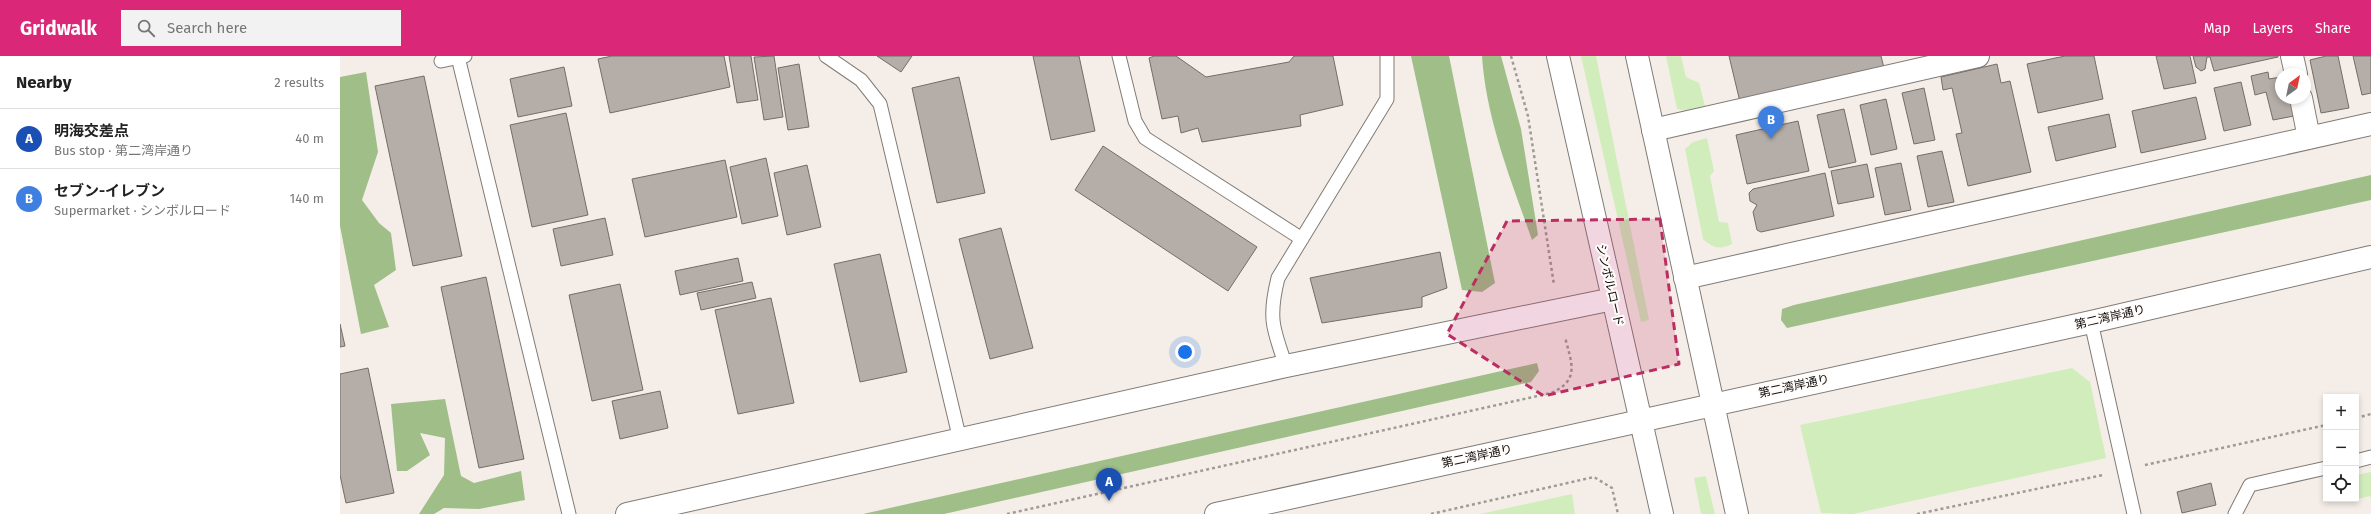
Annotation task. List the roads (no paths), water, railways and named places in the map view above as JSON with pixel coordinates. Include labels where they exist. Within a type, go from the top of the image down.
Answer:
[{"type":"street","name":"シンボルロード","points":[[1558,56],[1642,420],[1662,514]]},
{"type":"street","points":[[1637,56],[1737,514]]},
{"type":"street","points":[[1653,130],[1978,56]]},
{"type":"street","points":[[2292,56],[2295,68]]},
{"type":"street","points":[[2302,104],[2309,138]]},
{"type":"street","points":[[1685,278],[2371,124]]},
{"type":"street","name":"第二湾岸通り","points":[[1216,514],[2091,322],[2371,257]]},
{"type":"street","points":[[627,514],[1286,366],[1613,299]]},
{"type":"lane","points":[[826,56],[861,80],[880,104],[960,440]]},
{"type":"lane","points":[[1119,56],[1135,121],[1145,138],[1302,239]]},
{"type":"lane","points":[[1286,366],[1272,324],[1273,297],[1278,278],[1387,99],[1387,56]]},
{"type":"lane","points":[[441,61],[461,57],[569,514]]},
{"type":"lane","points":[[2091,322],[2134,514]]},
{"type":"lane","points":[[2359,460],[2371,457]]},
{"type":"lane","points":[[2235,514],[2250,485],[2323,469]]},
{"type":"place","name":"セブン-イレブン","points":[[1771,139]]},
{"type":"place","name":"明海交差点","points":[[1109,501]]}]
